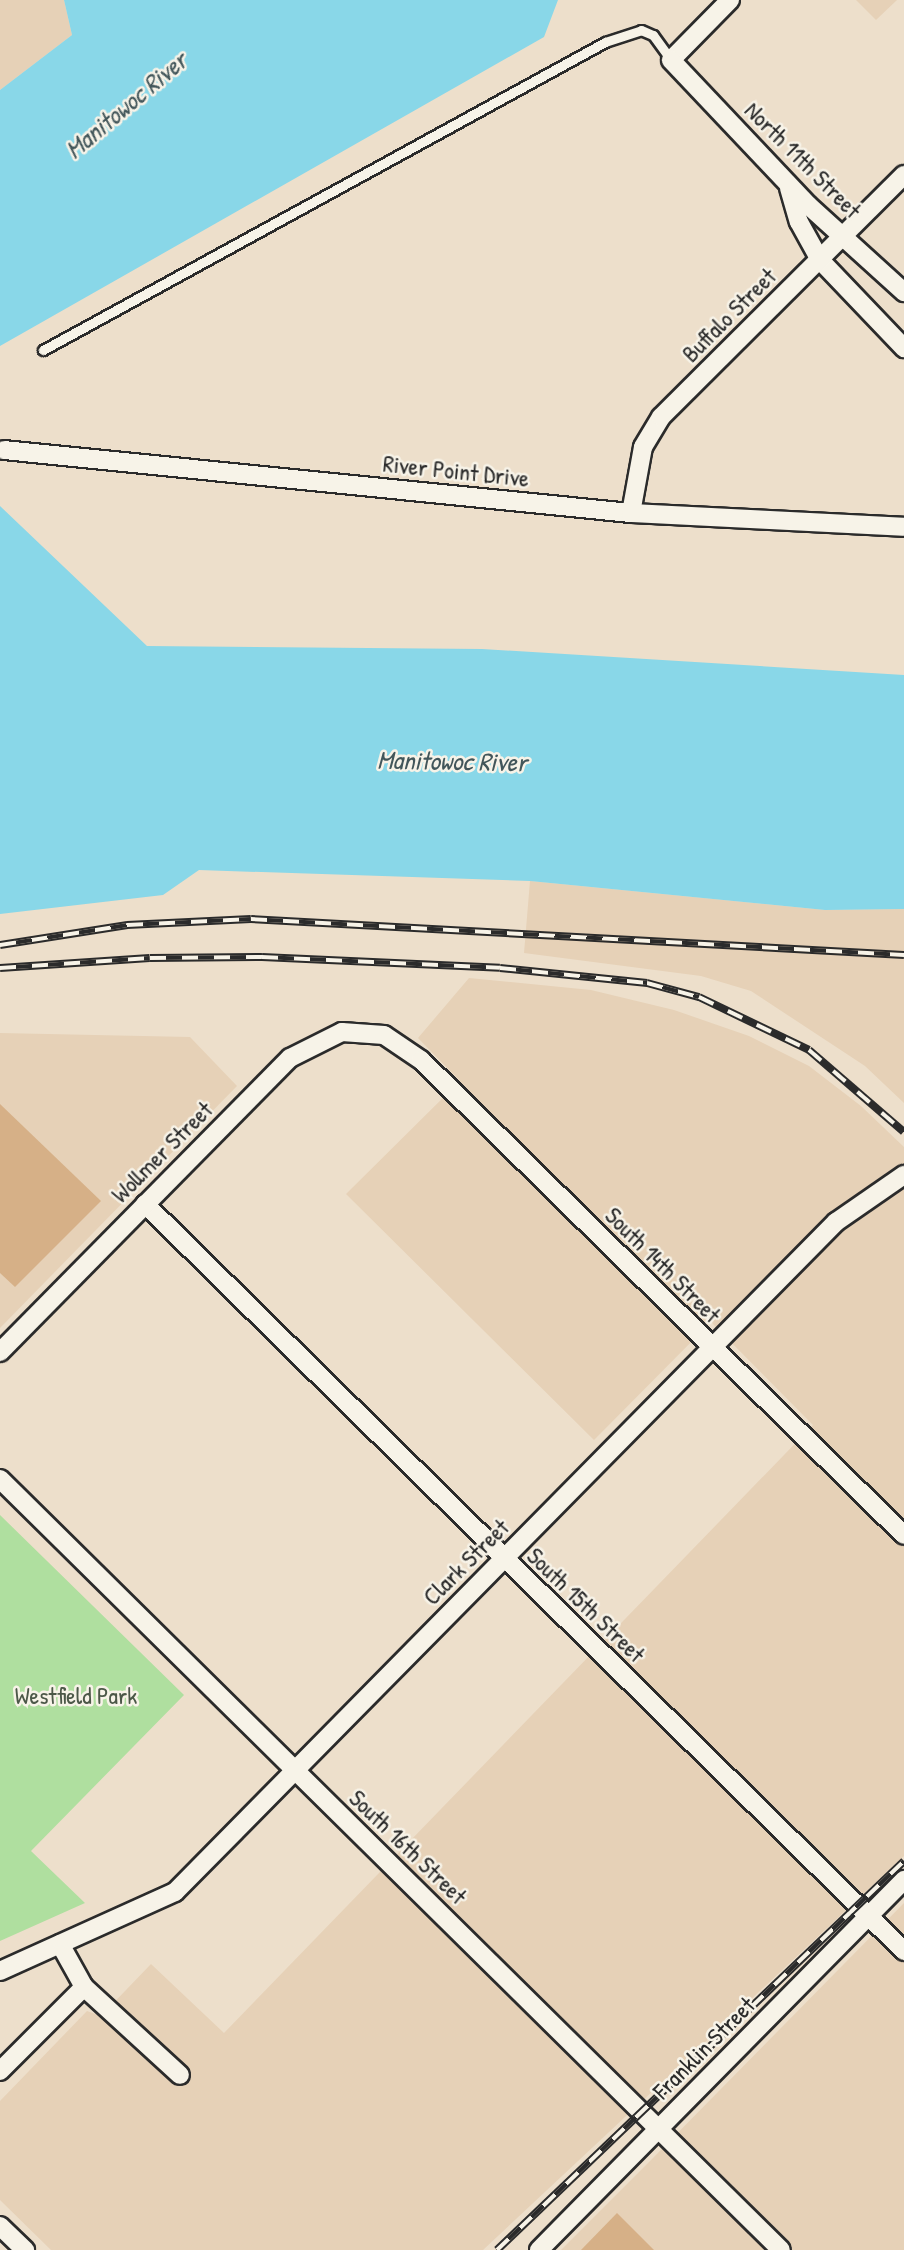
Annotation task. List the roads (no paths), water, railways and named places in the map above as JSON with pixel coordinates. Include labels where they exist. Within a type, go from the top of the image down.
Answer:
[{"type":"street","points":[[671,60],[730,0]]},
{"type":"street","name":"North 11th Street","points":[[671,60],[788,184],[904,292]]},
{"type":"street","name":"Buffalo Street","points":[[631,513],[643,447],[661,417],[904,175]]},
{"type":"street","points":[[788,184],[799,222],[820,260],[904,348]]},
{"type":"street","name":"River Point Drive","points":[[4,450],[631,513],[904,527]]},
{"type":"street","name":"Wollmer Street","points":[[0,1352],[290,1058],[342,1032],[384,1035]]},
{"type":"street","name":"South 14th Street","points":[[384,1035],[421,1060],[904,1535]]},
{"type":"street","name":"Clark Street","points":[[0,1970],[175,1892],[836,1222],[887,1184],[904,1175]]},
{"type":"street","name":"South 15th Street","points":[[145,1204],[904,1951]]},
{"type":"street","name":"South 16th Street","points":[[0,1479],[781,2250]]},
{"type":"street","name":"Franklin Street","points":[[539,2250],[904,1880]]},
{"type":"street","points":[[60,1944],[84,1987],[180,2075]]},
{"type":"street","points":[[0,2071],[84,1987]]},
{"type":"street","points":[[0,2226],[25,2250]]},
{"type":"lane","points":[[43,350],[605,42],[640,30],[653,35],[671,60]]},
{"type":"water","name":"Manitowoc River","points":[[64,0],[558,0],[544,37],[0,346],[0,90],[72,35]]},
{"type":"water","name":"Manitowoc River","points":[[0,506],[147,646],[482,649],[904,675],[904,909],[825,910],[530,881],[199,870],[163,895],[0,914]]},
{"type":"railway","points":[[0,945],[127,925],[251,919],[904,955]]},
{"type":"railway","points":[[0,968],[150,958],[262,957],[500,968],[647,983],[699,997],[809,1050],[904,1132]]},
{"type":"railway","points":[[497,2250],[904,1861]]},
{"type":"park label","name":"Westfield Park","points":[[76,1696]]}]
